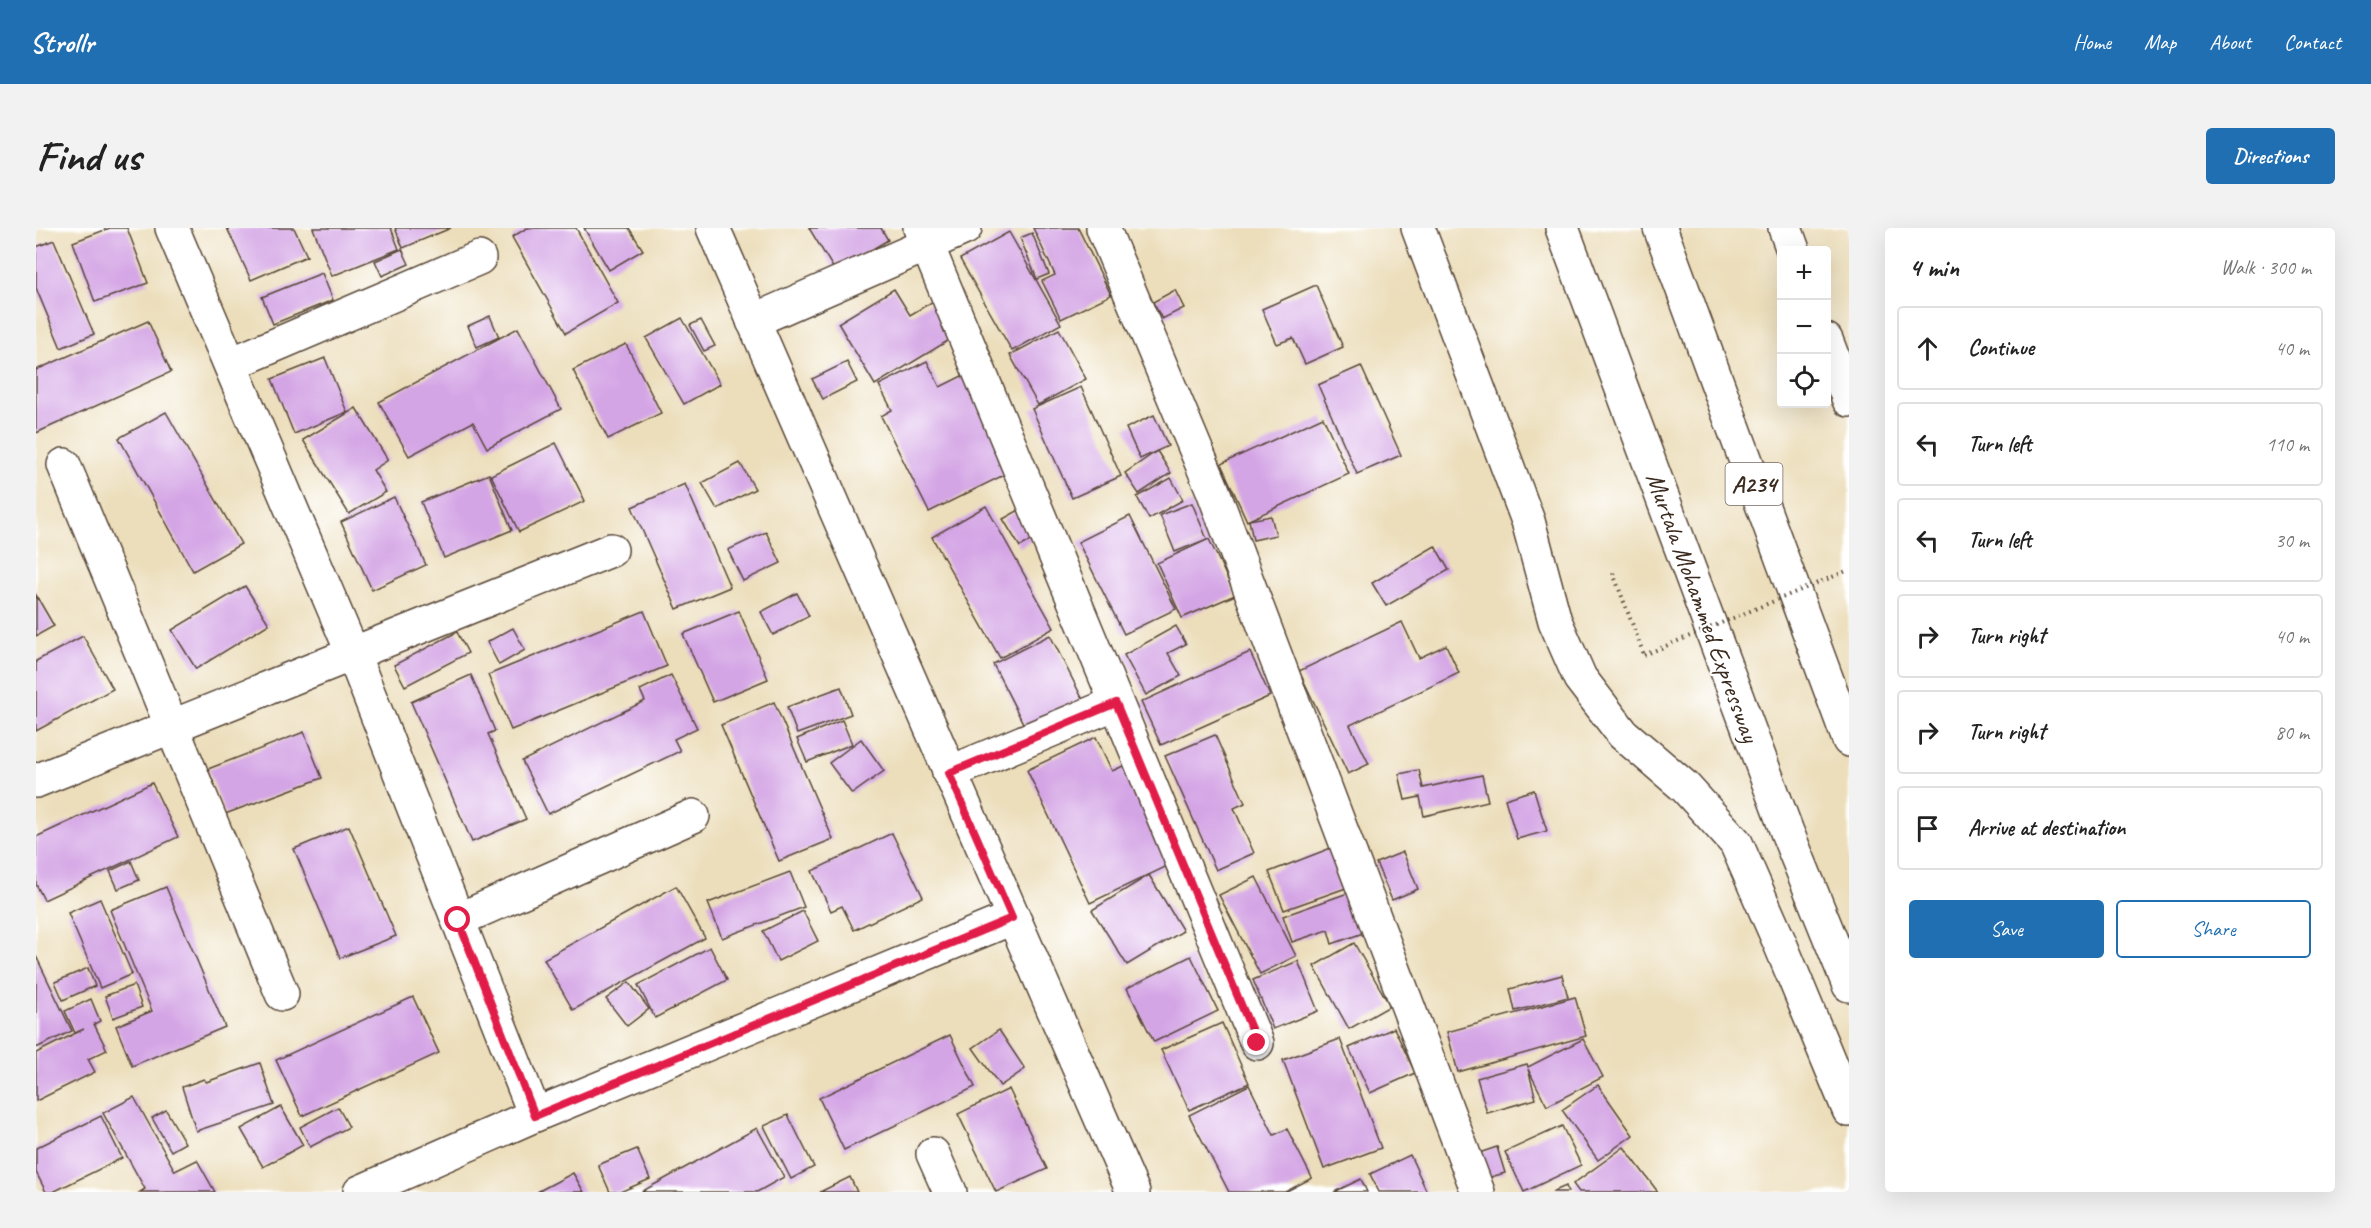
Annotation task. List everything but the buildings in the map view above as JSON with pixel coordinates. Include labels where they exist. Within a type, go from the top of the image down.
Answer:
[{"type":"main road","points":[[172,228],[353,654],[535,1116]]},
{"type":"main road","points":[[713,228],[1133,1192]]},
{"type":"main road","points":[[753,321],[923,236],[965,228]]},
{"type":"main road","points":[[1103,228],[1212,488],[1478,1192]]},
{"type":"main road","points":[[1418,228],[1528,521],[1555,621],[1580,678],[1623,734],[1685,787],[1736,843],[1849,1110]]},
{"type":"main road","name":"Murtala Mohammed Expressway","points":[[1562,228],[1787,832],[1849,985]]},
{"type":"main road","name":"A234","points":[[1660,228],[1849,740]]},
{"type":"main road","points":[[1785,228],[1792,246]]},
{"type":"main road","points":[[923,236],[1257,1043]]},
{"type":"main road","points":[[231,364],[479,258]]},
{"type":"main road","points":[[1831,351],[1849,400]]},
{"type":"main road","points":[[64,465],[282,994]]},
{"type":"main road","points":[[36,781],[610,550]]},
{"type":"main road","points":[[949,773],[1116,703]]},
{"type":"main road","points":[[458,920],[693,816]]},
{"type":"main road","points":[[360,1192],[535,1116],[1012,918]]},
{"type":"main road","points":[[933,1154],[950,1192]]},
{"type":"path","points":[[1613,573],[1644,655],[1849,570]]},
{"type":"route","points":[[458,920],[535,1116],[1012,918],[949,773],[1116,703],[1257,1043]]}]
